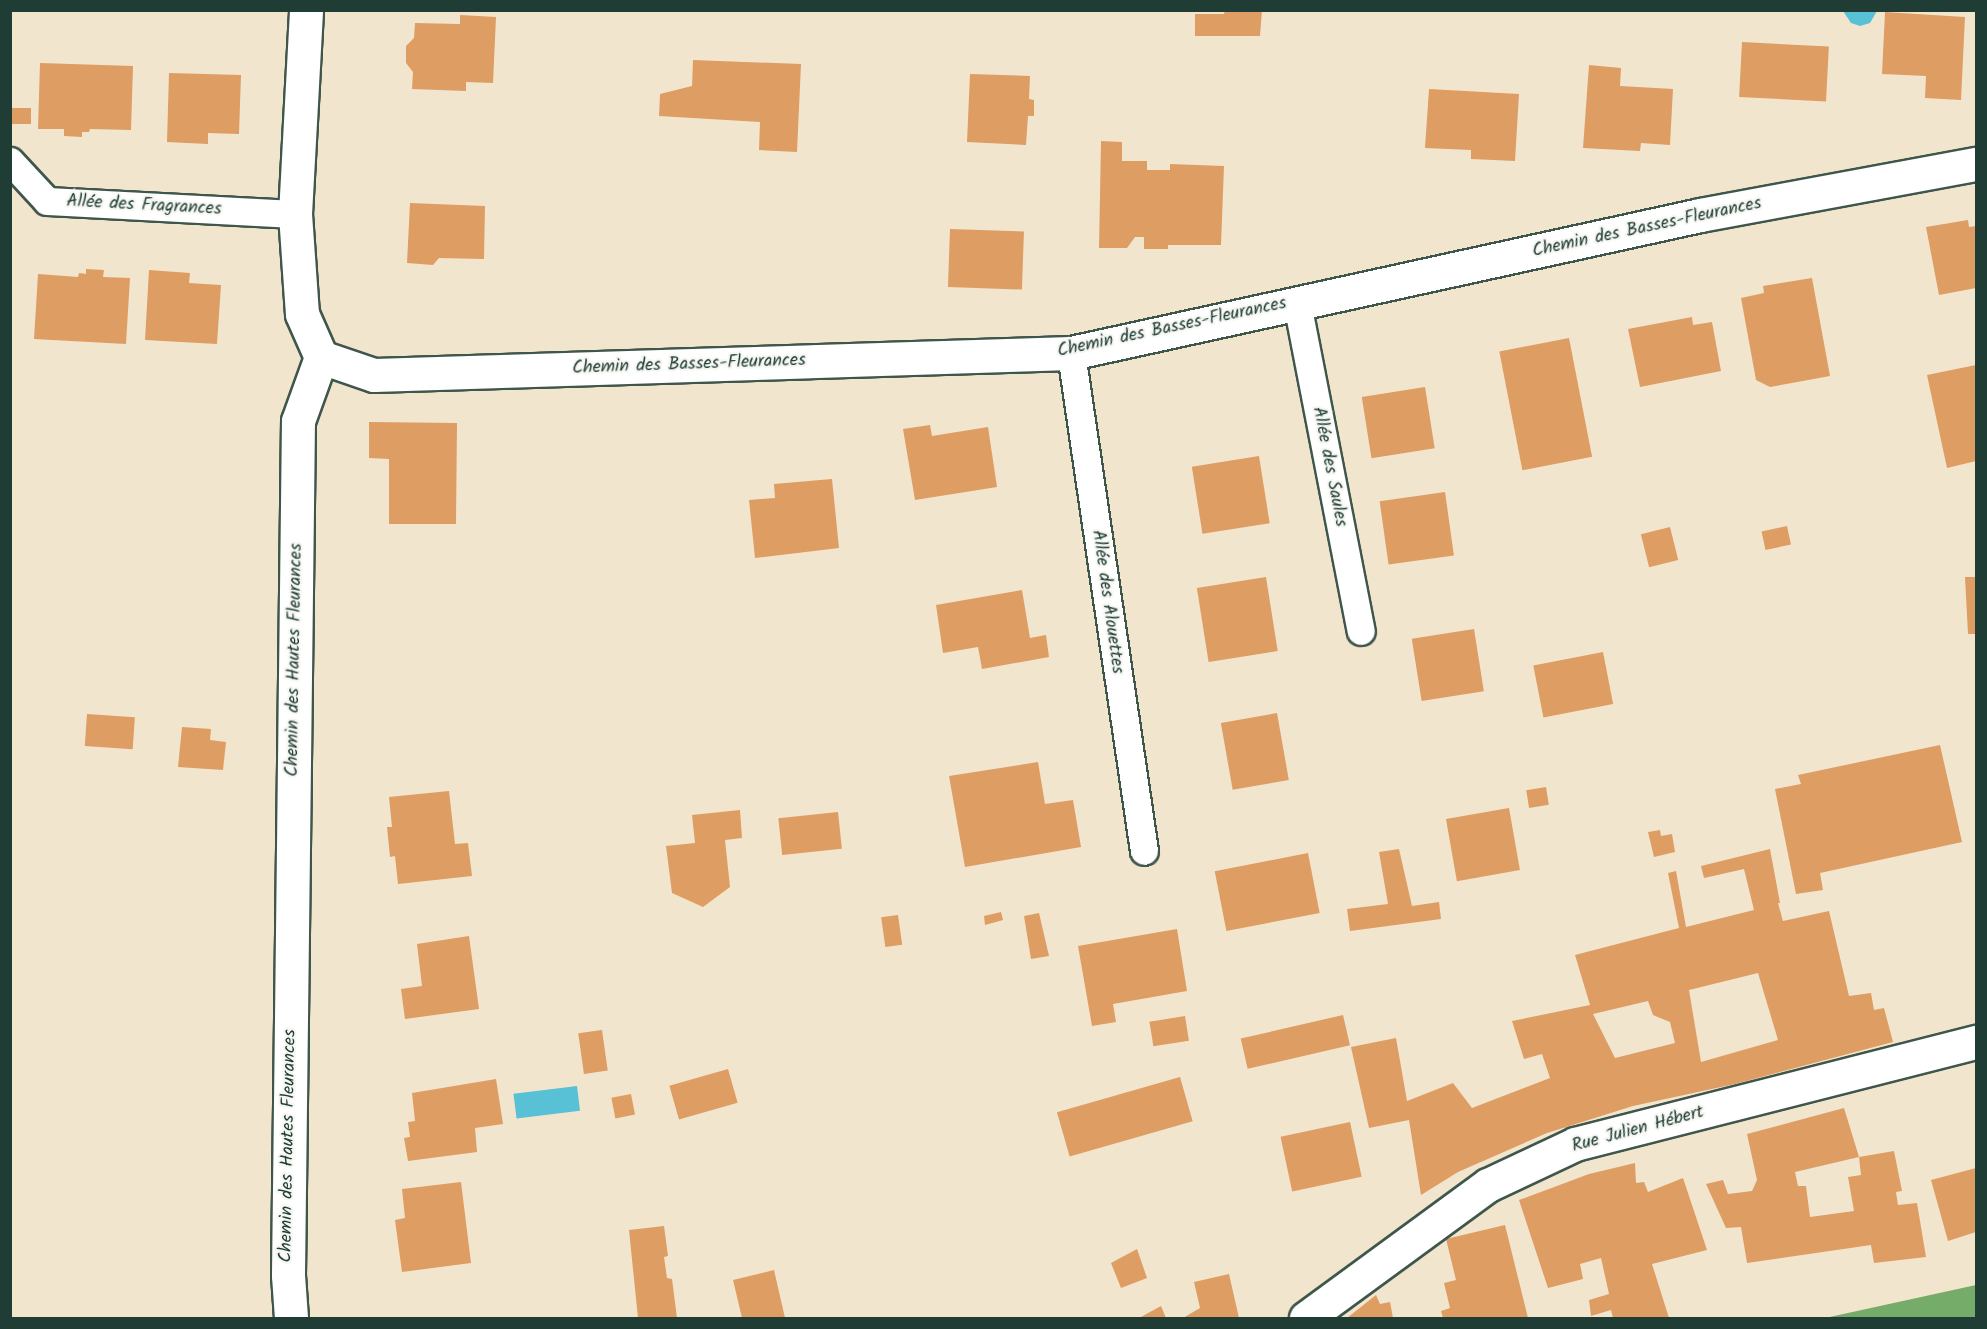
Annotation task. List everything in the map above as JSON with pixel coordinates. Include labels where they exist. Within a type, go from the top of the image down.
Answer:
[{"type":"street","points":[[306,10],[295,214],[302,314],[321,357]]},
{"type":"street","name":"Chemin des Basses-Fleurances","points":[[321,357],[374,375],[1071,353],[1700,215],[1977,164]]},
{"type":"street","name":"Chemin des Hautes Fleurances","points":[[291,1318],[288,1275],[298,421],[321,357]]},
{"type":"street","name":"Rue Julien Hébert","points":[[1306,1318],[1488,1185],[1575,1144],[1977,1042]]},
{"type":"lane","name":"Allée des Fragrances","points":[[10,161],[47,201],[295,214]]},
{"type":"lane","name":"Allée des Saules","points":[[1297,303],[1361,631]]},
{"type":"lane","name":"Allée des Alouettes","points":[[1071,353],[1144,851]]},
{"type":"green space","points":[[1976,1285],[1976,1318],[1825,1318]]},
{"type":"water","points":[[1843,11],[1877,11],[1870,23],[1860,26],[1851,23]]},
{"type":"water","points":[[577,1086],[580,1111],[517,1119],[513,1094]]},
{"type":"building","points":[[1225,10],[1262,10],[1260,36],[1195,36],[1195,14],[1224,14]]},
{"type":"building","points":[[1885,12],[1965,17],[1961,100],[1925,98],[1926,76],[1882,74]]},
{"type":"building","points":[[460,15],[496,17],[493,83],[466,82],[466,91],[412,89],[413,72],[406,63],[406,46],[414,38],[415,23],[460,24]]},
{"type":"building","points":[[1742,42],[1829,47],[1826,101],[1739,97]]},
{"type":"building","points":[[693,60],[801,64],[797,152],[759,150],[760,122],[659,116],[660,94],[692,86]]},
{"type":"building","points":[[40,63],[133,66],[131,130],[90,129],[89,132],[82,132],[82,137],[64,136],[64,129],[38,129]]},
{"type":"building","points":[[1589,65],[1621,68],[1620,86],[1673,89],[1670,145],[1641,143],[1640,151],[1583,148]]},
{"type":"building","points":[[169,73],[241,75],[239,134],[208,133],[208,144],[167,142]]},
{"type":"building","points":[[970,74],[1030,76],[1029,99],[1034,100],[1034,116],[1028,116],[1026,145],[967,142]]},
{"type":"building","points":[[1429,89],[1519,94],[1515,161],[1471,159],[1471,150],[1425,148]]},
{"type":"building","points":[[10,108],[31,108],[31,124],[10,124]]},
{"type":"building","points":[[1101,141],[1122,142],[1122,161],[1147,161],[1147,170],[1170,170],[1170,164],[1224,166],[1221,245],[1168,245],[1168,249],[1144,249],[1144,237],[1135,237],[1127,248],[1099,248]]},
{"type":"building","points":[[410,203],[485,206],[484,259],[439,258],[433,265],[407,263]]},
{"type":"building","points":[[1968,220],[1969,227],[1976,226],[1976,288],[1939,295],[1926,227]]},
{"type":"building","points":[[950,229],[1024,232],[1022,290],[948,287]]},
{"type":"building","points":[[86,269],[104,270],[103,277],[130,278],[126,344],[34,339],[38,274],[78,277],[79,273],[86,274]]},
{"type":"building","points":[[149,270],[190,273],[189,283],[221,285],[217,344],[145,340]]},
{"type":"building","points":[[1812,278],[1830,376],[1770,387],[1756,380],[1741,298],[1764,293],[1763,286]]},
{"type":"building","points":[[1692,317],[1693,325],[1712,322],[1721,371],[1640,387],[1628,329]]},
{"type":"building","points":[[1569,338],[1592,457],[1522,470],[1499,352]]},
{"type":"building","points":[[1976,365],[1976,461],[1947,468],[1927,375]]},
{"type":"building","points":[[1425,387],[1435,448],[1371,458],[1362,397]]},
{"type":"building","points":[[369,422],[457,423],[456,524],[389,524],[389,459],[369,458]]},
{"type":"building","points":[[930,425],[932,436],[988,427],[997,487],[915,500],[903,429]]},
{"type":"building","points":[[1259,456],[1270,523],[1202,534],[1192,467]]},
{"type":"building","points":[[832,479],[839,548],[755,558],[749,500],[775,498],[774,484]]},
{"type":"building","points":[[1445,492],[1454,555],[1389,565],[1380,501]]},
{"type":"building","points":[[1787,526],[1791,545],[1766,550],[1762,531]]},
{"type":"building","points":[[1670,527],[1678,560],[1649,567],[1641,534]]},
{"type":"building","points":[[1266,577],[1278,651],[1209,662],[1197,588]]},
{"type":"building","points":[[1965,577],[1976,577],[1976,634],[1968,634]]},
{"type":"building","points":[[1022,590],[1030,638],[1046,635],[1049,657],[982,669],[978,647],[943,653],[936,605]]},
{"type":"building","points":[[1474,629],[1484,691],[1422,701],[1412,639]]},
{"type":"building","points":[[1603,652],[1613,704],[1543,718],[1533,666]]},
{"type":"building","points":[[1277,713],[1289,780],[1233,790],[1221,723]]},
{"type":"building","points":[[87,714],[135,717],[133,749],[85,746]]},
{"type":"building","points":[[182,727],[211,729],[210,740],[226,742],[223,770],[178,767]]},
{"type":"building","points":[[1940,745],[1962,842],[1820,873],[1823,890],[1796,894],[1775,789],[1801,784],[1798,775]]},
{"type":"building","points":[[1038,762],[1045,804],[1073,800],[1081,847],[965,867],[949,776]]},
{"type":"building","points":[[1546,787],[1549,805],[1529,808],[1526,790]]},
{"type":"building","points":[[449,791],[455,844],[468,843],[472,876],[398,884],[395,856],[390,857],[387,827],[392,827],[389,797]]},
{"type":"building","points":[[1509,808],[1520,870],[1457,881],[1446,819]]},
{"type":"building","points":[[740,810],[742,838],[725,840],[730,887],[703,907],[672,893],[666,846],[695,843],[692,815]]},
{"type":"building","points":[[838,812],[842,849],[782,855],[778,818]]},
{"type":"building","points":[[1660,830],[1661,836],[1672,834],[1675,852],[1654,857],[1648,832]]},
{"type":"building","points":[[1399,849],[1412,906],[1439,902],[1441,919],[1350,931],[1347,909],[1388,904],[1379,852]]},
{"type":"building","points":[[1770,849],[1783,921],[1829,911],[1849,996],[1871,993],[1874,1010],[1884,1008],[1893,1042],[1735,1084],[1633,1106],[1547,1133],[1458,1172],[1421,1195],[1409,1120],[1369,1128],[1351,1047],[1396,1038],[1407,1101],[1453,1083],[1472,1108],[1550,1078],[1542,1054],[1524,1059],[1512,1021],[1590,1005],[1575,955],[1679,928],[1668,873],[1676,871],[1686,927],[1754,910],[1744,869],[1704,878],[1701,866]],"holes":[[[1758,973],[1778,1040],[1701,1062],[1689,990]],[[1648,1001],[1653,1015],[1670,1022],[1675,1043],[1615,1058],[1593,1014]]]},
{"type":"building","points":[[1308,853],[1320,913],[1226,931],[1215,871]]},
{"type":"building","points":[[1001,912],[1003,920],[985,925],[984,916]]},
{"type":"building","points":[[1039,913],[1049,956],[1031,959],[1024,916]]},
{"type":"building","points":[[898,915],[902,945],[885,947],[881,917]]},
{"type":"building","points":[[1177,929],[1187,991],[1113,1004],[1116,1022],[1092,1026],[1078,946]]},
{"type":"building","points":[[469,936],[479,1009],[405,1019],[401,989],[422,986],[417,944]]},
{"type":"building","points":[[1343,1015],[1350,1045],[1248,1069],[1241,1039]]},
{"type":"building","points":[[1185,1016],[1189,1041],[1153,1046],[1149,1022]]},
{"type":"building","points":[[602,1030],[608,1071],[584,1074],[578,1033]]},
{"type":"building","points":[[728,1069],[738,1103],[679,1119],[669,1086]]},
{"type":"building","points":[[1180,1077],[1193,1121],[1070,1156],[1057,1112]]},
{"type":"building","points":[[496,1079],[503,1124],[475,1128],[477,1152],[408,1161],[404,1138],[410,1137],[408,1122],[415,1121],[412,1093]]},
{"type":"building","points":[[631,1094],[635,1115],[615,1118],[611,1098]]},
{"type":"building","points":[[1844,1108],[1859,1157],[1894,1151],[1902,1191],[1896,1192],[1898,1205],[1917,1203],[1926,1257],[1874,1263],[1871,1245],[1747,1263],[1741,1227],[1726,1228],[1706,1184],[1723,1180],[1728,1194],[1752,1191],[1757,1180],[1747,1134]],"holes":[[[1859,1157],[1861,1175],[1848,1177],[1854,1211],[1810,1217],[1806,1186],[1798,1186],[1795,1172]]]},
{"type":"building","points":[[1350,1122],[1362,1177],[1292,1192],[1281,1137]]},
{"type":"building","points":[[1635,1163],[1636,1183],[1644,1182],[1648,1192],[1683,1178],[1707,1250],[1652,1264],[1669,1318],[1613,1318],[1611,1310],[1591,1316],[1589,1300],[1609,1294],[1601,1258],[1580,1264],[1583,1279],[1548,1288],[1519,1200],[1589,1174]]},
{"type":"building","points":[[1976,1168],[1976,1232],[1948,1241],[1931,1180]]},
{"type":"building","points":[[461,1182],[471,1263],[402,1272],[395,1220],[405,1218],[402,1189]]},
{"type":"building","points":[[1505,1225],[1528,1318],[1443,1318],[1441,1311],[1450,1308],[1444,1283],[1456,1280],[1446,1239]]},
{"type":"building","points":[[664,1226],[668,1256],[664,1257],[667,1278],[672,1279],[677,1318],[638,1318],[629,1230]]},
{"type":"building","points":[[1137,1249],[1147,1278],[1121,1288],[1111,1263]]},
{"type":"building","points":[[774,1270],[785,1318],[742,1318],[733,1280]]},
{"type":"building","points":[[1229,1274],[1239,1318],[1183,1318],[1200,1308],[1194,1282]]},
{"type":"building","points":[[1376,1295],[1380,1304],[1390,1302],[1393,1318],[1347,1318]]},
{"type":"building","points":[[1161,1306],[1166,1318],[1139,1318]]}]
